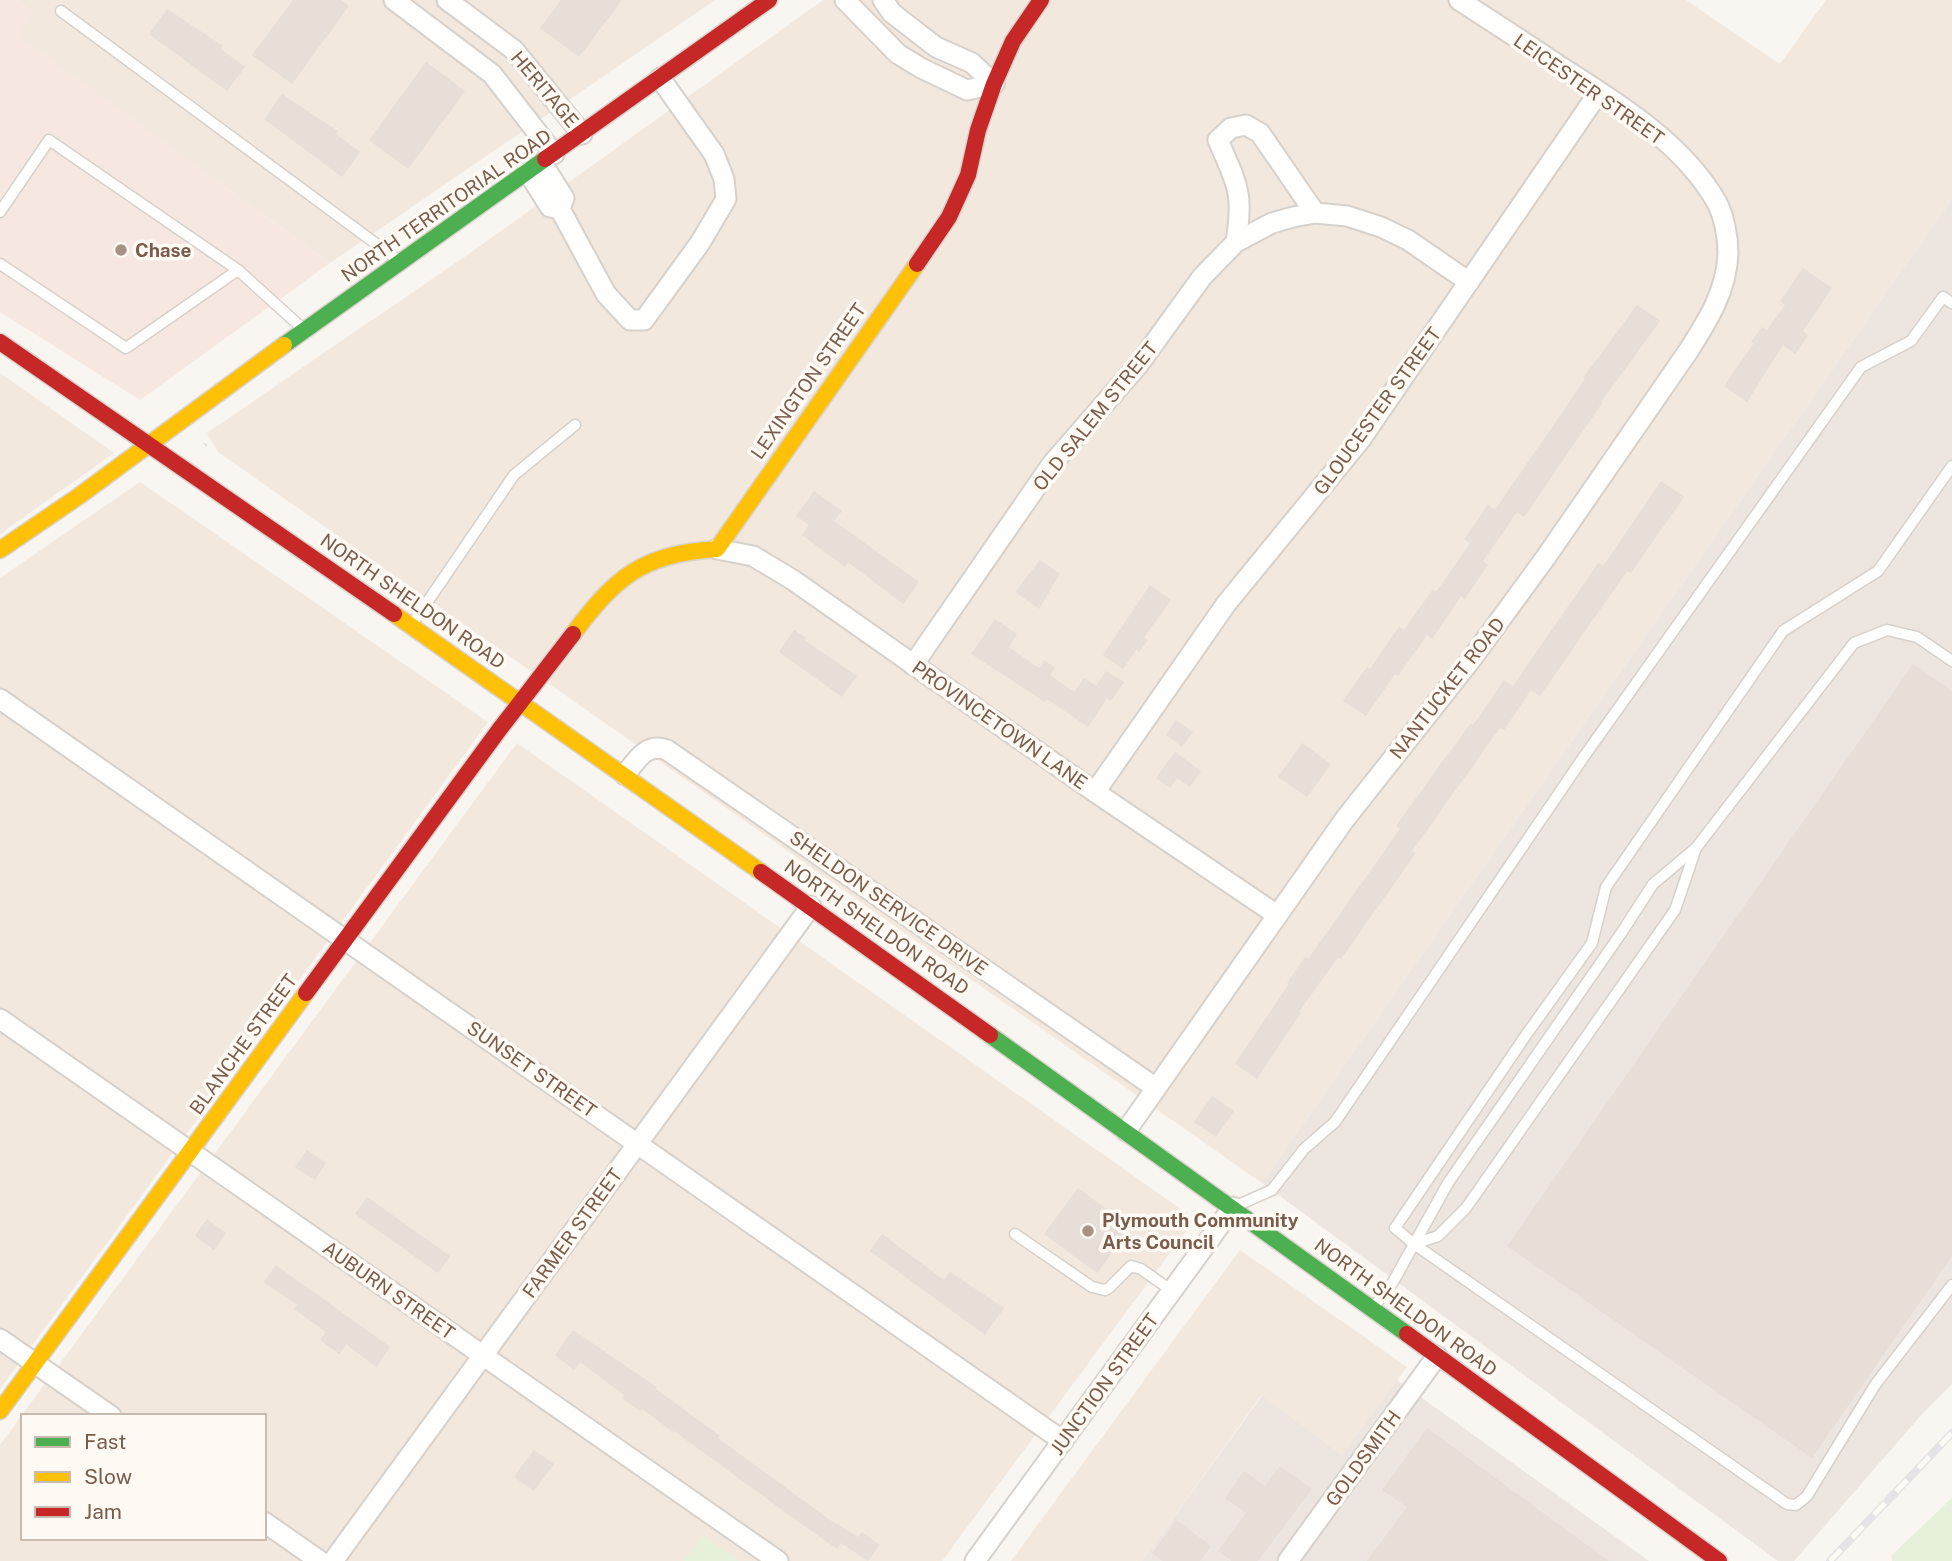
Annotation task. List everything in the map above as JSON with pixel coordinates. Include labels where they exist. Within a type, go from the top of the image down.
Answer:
[{"type":"main road","name":"LEXINGTON STREET","points":[[717,549],[949,217],[968,175],[978,130],[994,84],[1013,41],[1041,0]]},
{"type":"main road","name":"NORTH TERRITORIAL ROAD","points":[[0,550],[149,445],[304,330],[660,78],[759,3]]},
{"type":"main road","name":"NORTH SHELDON ROAD","points":[[0,342],[255,516],[811,906],[1719,1561]]},
{"type":"main road","points":[[522,703],[597,601],[620,578],[643,564],[668,554],[694,549],[717,549]]},
{"type":"main road","name":"BLANCHE STREET","points":[[0,1411],[499,730],[522,703]]},
{"type":"street","name":"HERITAGE","points":[[394,0],[492,74],[541,163],[564,198],[560,209],[606,294],[630,320],[644,320],[700,243],[726,199],[724,179],[714,154],[660,78]]},
{"type":"street","name":"HERITAGE","points":[[447,0],[513,50],[582,134]]},
{"type":"street","points":[[845,0],[898,54],[921,68],[967,90],[994,84]]},
{"type":"street","points":[[883,0],[892,12],[936,47],[972,63],[994,84]]},
{"type":"street","name":"LEICESTER STREET","points":[[1459,0],[1600,92],[1674,149],[1696,173],[1717,203],[1725,229]]},
{"type":"street","points":[[454,45],[473,20]]},
{"type":"street","name":"GLOUCESTER STREET","points":[[1095,792],[1226,604],[1361,439],[1600,92]]},
{"type":"street","points":[[1236,242],[1241,211],[1238,186],[1218,140],[1231,128],[1246,125],[1261,132],[1315,212]]},
{"type":"street","name":"OLD SALEM STREET","points":[[913,665],[1052,464],[1139,364],[1202,277],[1236,242],[1272,223],[1315,212],[1347,216],[1381,227],[1408,240],[1468,282]]},
{"type":"street","name":"NANTUCKET ROAD","points":[[1126,1131],[1345,819],[1473,657],[1546,557],[1689,350],[1711,316],[1724,283],[1728,253],[1725,229]]},
{"type":"street","name":"PROVINCETOWN LANE","points":[[717,549],[753,556],[793,580],[1095,792],[1277,915]]},
{"type":"street","name":"SUNSET STREET","points":[[0,699],[1063,1441]]},
{"type":"street","name":"SHELDON SERVICE DRIVE","points":[[625,775],[644,751],[655,747],[667,750],[1156,1088]]},
{"type":"street","name":"FARMER STREET","points":[[333,1561],[811,906]]},
{"type":"street","name":"AUBURN STREET","points":[[0,1019],[778,1561]]},
{"type":"street","name":"JUNCTION STREET","points":[[975,1561],[1233,1208]]},
{"type":"street","points":[[0,1339],[108,1414]]},
{"type":"street","name":"GOLDSMITH","points":[[1288,1561],[1437,1356]]},
{"type":"street","points":[[266,1523],[320,1561]]},
{"type":"lane","points":[[61,11],[401,262]]},
{"type":"lane","points":[[0,212],[49,140],[238,270],[304,330]]},
{"type":"lane","points":[[0,264],[126,348],[238,270]]},
{"type":"lane","points":[[1233,1208],[1272,1190],[1304,1149],[1335,1122],[1583,758],[1861,367],[1911,341],[1943,297],[1952,303]]},
{"type":"lane","points":[[410,626],[514,475],[575,425]]},
{"type":"lane","points":[[1952,466],[1878,571],[1783,631],[1606,887],[1592,943],[1395,1228],[1787,1504],[1796,1505],[1807,1496],[1875,1385],[1952,1285]]},
{"type":"lane","points":[[1373,1309],[1393,1282],[1448,1182],[1653,884],[1696,848],[1854,643],[1887,629],[1917,637],[1952,661]]},
{"type":"lane","points":[[1415,1244],[1438,1236],[1466,1208],[1675,910],[1696,848]]},
{"type":"lane","points":[[1015,1234],[1092,1287],[1105,1290],[1109,1288],[1131,1266],[1141,1269],[1172,1291]]},
{"type":"shaded area","points":[[0,0],[17,0],[33,12],[17,35],[330,263],[140,400],[0,312]]},
{"type":"shaded area","points":[[17,0],[715,0],[330,263],[16,35],[33,12]]},
{"type":"shaded area","points":[[823,0],[1686,0],[1780,64],[1826,0],[1952,0],[1952,199],[1262,1183],[218,452],[207,433],[473,251]]},
{"type":"shaded area","points":[[1952,199],[1952,1384],[1923,1413],[1794,1561],[1778,1561],[1262,1183]]},
{"type":"shaded area","points":[[0,373],[114,453],[0,534]]},
{"type":"shaded area","points":[[140,482],[488,722],[0,1389],[0,578]]},
{"type":"shaded area","points":[[517,743],[1195,1219],[942,1561],[0,1561],[0,1445],[21,1416],[21,1540],[266,1540],[266,1414],[23,1414]]},
{"type":"shaded area","points":[[1240,1250],[1407,1367],[1342,1455],[1261,1396],[1142,1561],[1011,1561]]},
{"type":"shaded area","points":[[1397,1380],[1649,1561],[1142,1561],[1262,1396],[1342,1455]]},
{"type":"green space","points":[[1952,1498],[1952,1561],[1892,1561],[1891,1556]]},
{"type":"green space","points":[[703,1535],[739,1561],[684,1561]]},
{"type":"building","points":[[293,0],[341,0],[349,6],[292,84],[252,55]]},
{"type":"building","points":[[561,0],[622,0],[579,57],[540,28]]},
{"type":"building","points":[[167,9],[223,46],[221,49],[245,67],[227,91],[149,34]]},
{"type":"building","points":[[426,62],[465,91],[408,169],[369,140]]},
{"type":"building","points":[[282,94],[338,131],[336,134],[360,152],[342,177],[264,119]]},
{"type":"building","points":[[1803,268],[1832,288],[1803,331],[1808,335],[1795,354],[1783,345],[1747,402],[1724,386],[1762,327],[1767,330],[1785,305],[1780,301]]},
{"type":"building","points":[[1637,305],[1660,321],[1524,517],[1517,512],[1483,561],[1488,565],[1465,599],[1461,596],[1432,639],[1427,635],[1398,676],[1395,674],[1366,716],[1343,701],[1367,667],[1370,669],[1399,627],[1404,630],[1433,589],[1436,592],[1470,543],[1464,539],[1488,505],[1495,510],[1585,379],[1583,378]]},
{"type":"building","points":[[1661,481],[1684,497],[1631,573],[1627,571],[1540,696],[1531,690],[1504,730],[1500,728],[1412,851],[1416,853],[1341,959],[1338,957],[1299,1012],[1301,1013],[1257,1079],[1235,1064],[1305,957],[1308,959],[1400,829],[1396,826],[1442,762],[1471,723],[1473,725],[1504,680],[1513,686],[1598,563],[1603,566]]},
{"type":"building","points":[[814,491],[842,511],[834,521],[919,582],[903,604],[848,562],[845,567],[802,535],[809,525],[796,516]]},
{"type":"building","points":[[1040,560],[1060,574],[1039,609],[1015,592]]},
{"type":"building","points":[[1150,585],[1171,600],[1144,637],[1148,640],[1139,652],[1136,650],[1123,669],[1103,655]]},
{"type":"building","points":[[995,619],[1017,634],[1009,647],[1039,668],[1044,660],[1055,668],[1050,675],[1074,692],[1084,678],[1096,686],[1106,671],[1124,682],[1111,701],[1107,698],[1088,727],[971,654]]},
{"type":"building","points":[[794,630],[806,638],[804,640],[857,676],[842,697],[779,652]]},
{"type":"building","points":[[1913,664],[1952,691],[1952,1256],[1812,1458],[1507,1246]]},
{"type":"building","points":[[1176,720],[1193,732],[1182,747],[1166,735]]},
{"type":"building","points":[[1302,743],[1331,764],[1307,797],[1278,777]]},
{"type":"building","points":[[1175,752],[1201,771],[1190,787],[1177,778],[1170,788],[1156,778]]},
{"type":"building","points":[[1212,1096],[1234,1111],[1216,1137],[1194,1122]]},
{"type":"building","points":[[307,1150],[326,1163],[315,1180],[295,1167]]},
{"type":"building","name":"Plymouth Community Arts Council","points":[[1078,1188],[1131,1227],[1097,1273],[1044,1234]]},
{"type":"building","points":[[367,1197],[450,1256],[438,1273],[355,1214]]},
{"type":"building","points":[[207,1219],[226,1233],[214,1250],[195,1236]]},
{"type":"building","points":[[882,1234],[944,1280],[950,1272],[1004,1308],[985,1335],[870,1251]]},
{"type":"building","points":[[276,1265],[390,1347],[376,1367],[346,1344],[339,1354],[320,1340],[326,1332],[294,1309],[297,1305],[264,1282]]},
{"type":"building","points":[[573,1330],[657,1387],[656,1389],[720,1436],[718,1438],[830,1520],[858,1537],[862,1532],[880,1545],[868,1561],[841,1543],[837,1549],[674,1431],[622,1398],[624,1395],[580,1362],[574,1370],[555,1355]]},
{"type":"building","points":[[1427,1428],[1609,1561],[1367,1561],[1407,1507],[1382,1490]]},
{"type":"building","points":[[534,1450],[554,1464],[534,1491],[514,1477]]},
{"type":"building","points":[[1280,1466],[1312,1489],[1258,1561],[1232,1561],[1218,1551],[1246,1513],[1225,1498],[1244,1471],[1265,1486]]},
{"type":"building","points":[[1176,1520],[1211,1546],[1200,1561],[1163,1561],[1152,1553]]},
{"type":"railway","points":[[1830,1561],[1952,1433]]},
{"type":"traffic: fast","points":[[284,345],[545,159]]},
{"type":"traffic: fast","points":[[990,1035],[1407,1334]]},
{"type":"traffic: slow","points":[[573,634],[603,597],[633,572],[669,556],[717,549],[917,264]]},
{"type":"traffic: slow","points":[[0,550],[79,496],[284,345]]},
{"type":"traffic: slow","points":[[394,614],[761,872]]},
{"type":"traffic: slow","points":[[0,1411],[306,993]]},
{"type":"traffic: jam","points":[[545,159],[769,0]]},
{"type":"traffic: jam","points":[[917,264],[949,217],[968,175],[978,130],[994,84],[1013,41],[1041,0]]},
{"type":"traffic: jam","points":[[0,342],[394,614]]},
{"type":"traffic: jam","points":[[306,993],[573,634]]},
{"type":"traffic: jam","points":[[761,872],[990,1035]]},
{"type":"traffic: jam","points":[[1407,1334],[1719,1561]]},
{"type":"place","name":"Chase","points":[[121,250]]},
{"type":"place","name":"Plymouth Community Arts Council","points":[[1088,1231]]}]
